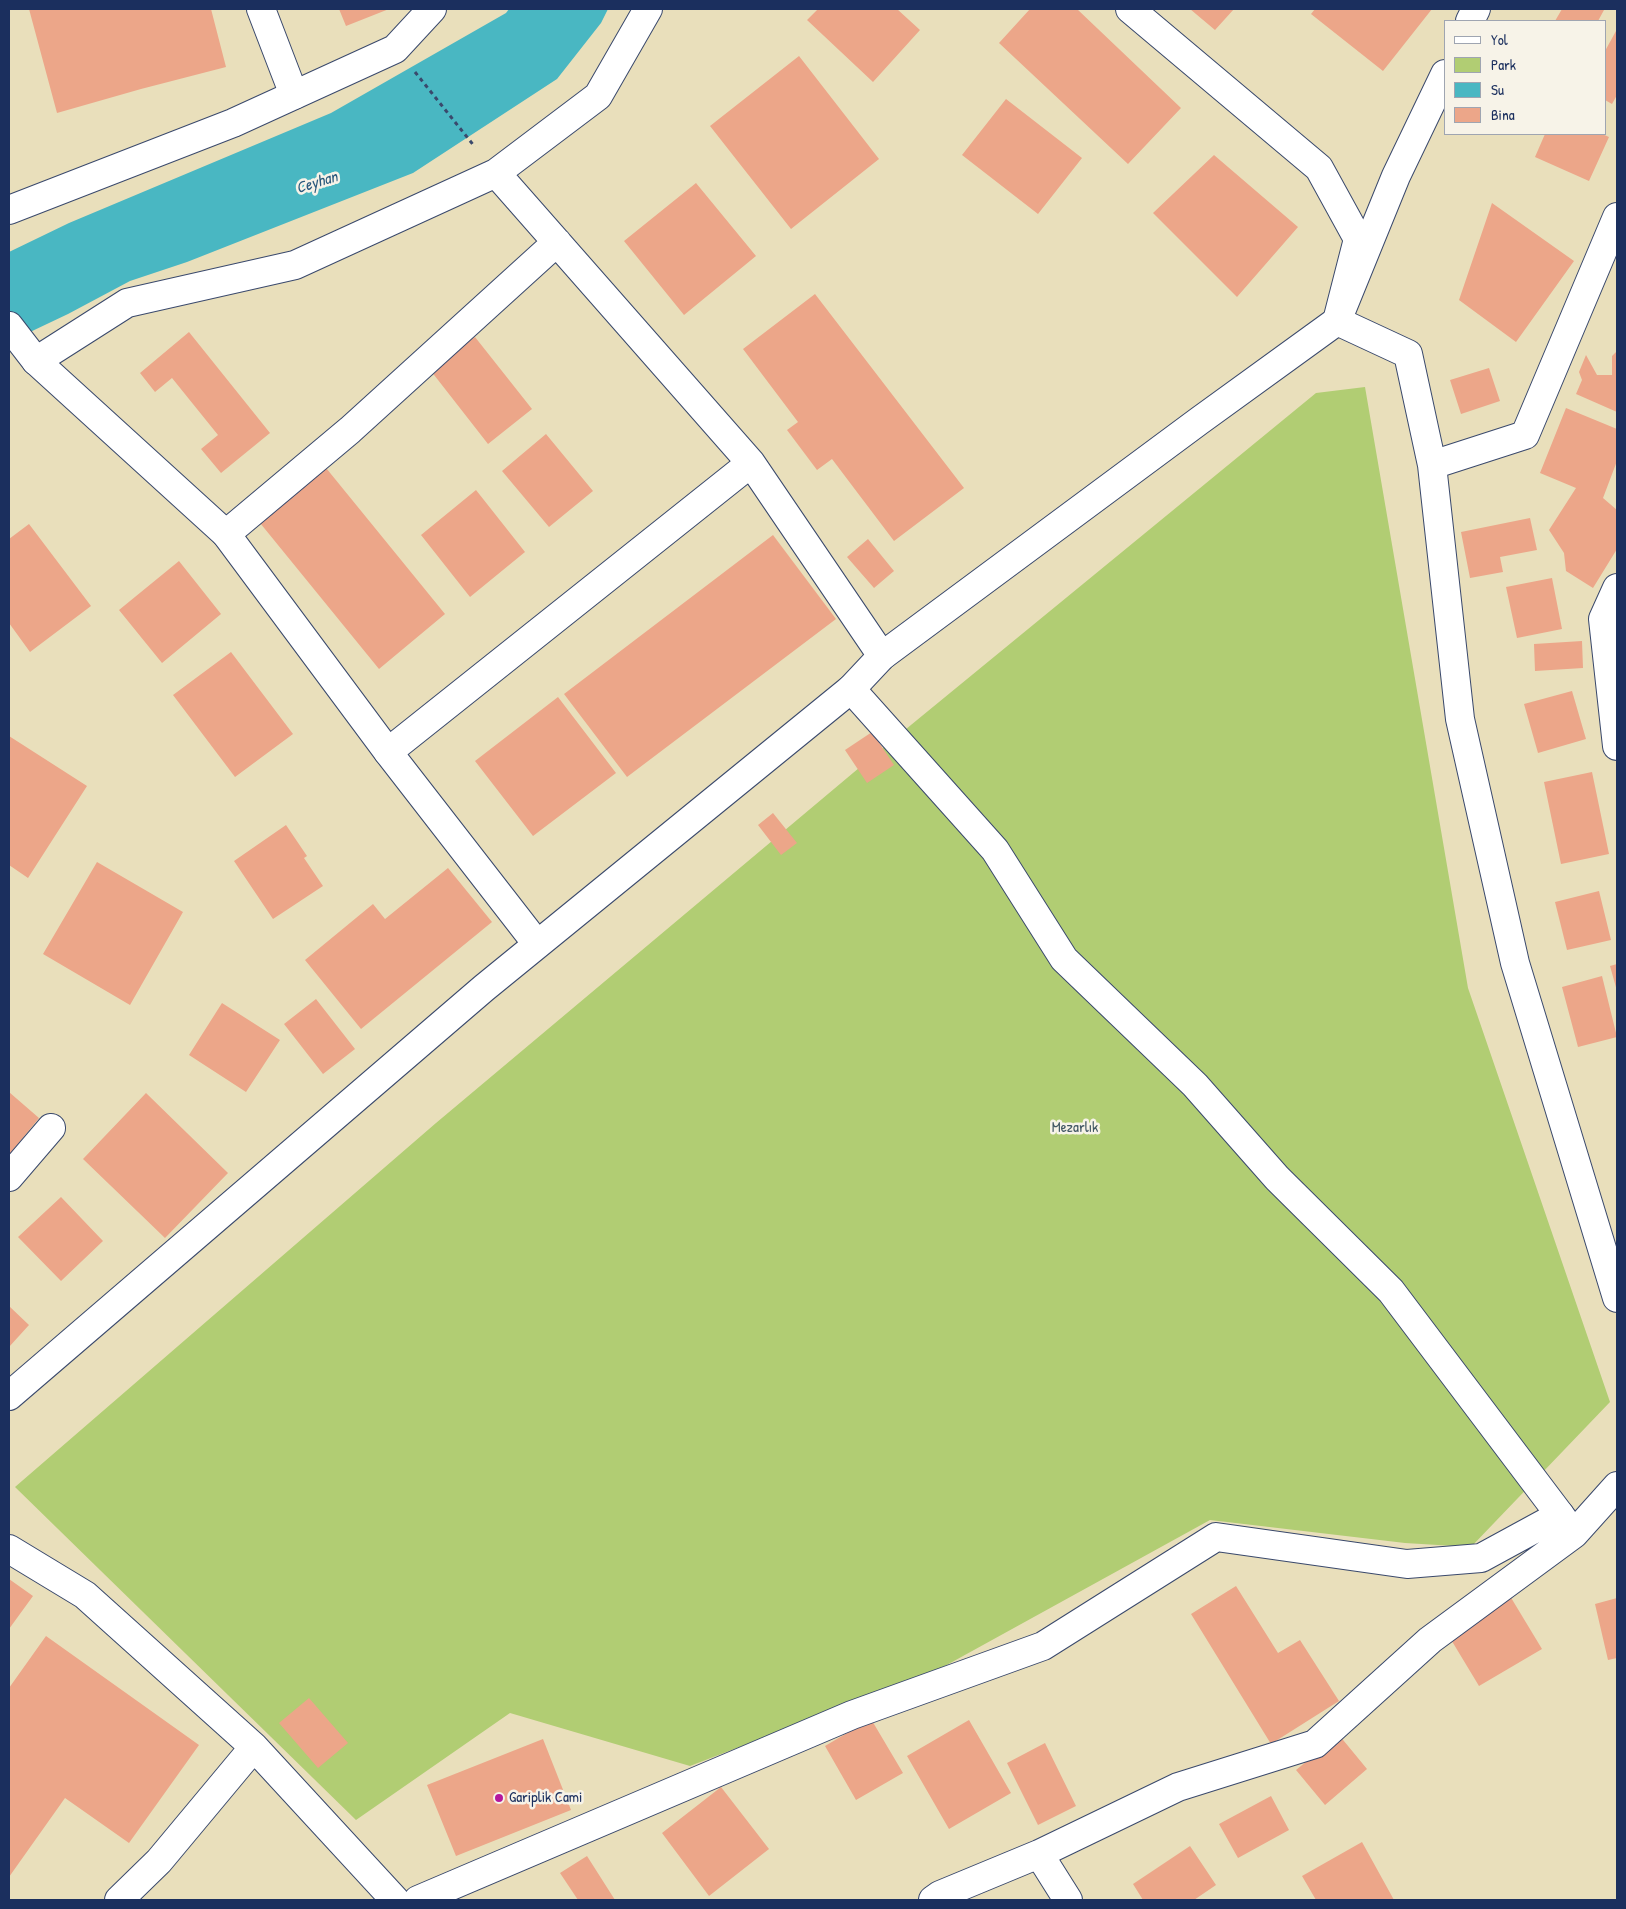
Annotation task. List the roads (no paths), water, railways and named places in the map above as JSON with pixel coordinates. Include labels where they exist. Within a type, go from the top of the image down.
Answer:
[{"type":"street","points":[[261,9],[294,95]]},
{"type":"street","points":[[9,210],[232,122],[396,49],[432,9]]},
{"type":"street","points":[[36,361],[127,303],[295,265],[496,172],[598,96],[648,9]]},
{"type":"street","points":[[1130,9],[1319,168],[1358,239],[1337,321]]},
{"type":"street","points":[[9,1396],[537,944],[851,689],[882,656],[1337,321],[1396,176],[1444,76]]},
{"type":"street","points":[[496,172],[751,463],[882,656]]},
{"type":"street","points":[[1432,465],[1525,435],[1617,217]]},
{"type":"street","points":[[226,534],[350,430],[557,242]]},
{"type":"street","points":[[1337,321],[1408,354],[1432,465],[1460,719],[1466,747],[1515,963],[1617,1298]]},
{"type":"street","points":[[9,326],[36,361],[226,534],[388,752],[537,944]]},
{"type":"street","points":[[388,752],[751,463]]},
{"type":"street","points":[[1617,588],[1603,619],[1617,746]]},
{"type":"street","points":[[851,689],[995,850],[1064,959],[1195,1085],[1277,1178],[1391,1291],[1567,1525]]},
{"type":"street","points":[[9,1177],[51,1128]]},
{"type":"street","points":[[933,1900],[940,1895],[1039,1854],[1178,1787],[1315,1744],[1430,1640],[1567,1525],[1617,1486]]},
{"type":"street","points":[[418,1900],[852,1715],[1043,1646],[1216,1537],[1407,1564],[1481,1558],[1567,1525]]},
{"type":"street","points":[[9,1549],[85,1595],[254,1747],[395,1900]]},
{"type":"street","points":[[119,1900],[159,1861],[254,1747]]},
{"type":"street","points":[[1039,1854],[1068,1900]]},
{"type":"water","name":"Ceyhan","points":[[509,9],[608,9],[601,23],[557,79],[413,173],[187,262],[130,281],[68,314],[9,342],[9,252],[69,223],[331,113],[506,13]]},
{"type":"place","name":"Gariplik Cami","points":[[499,1798]]},
{"type":"park label","name":"Mezarlık","points":[[1075,1128]]}]
